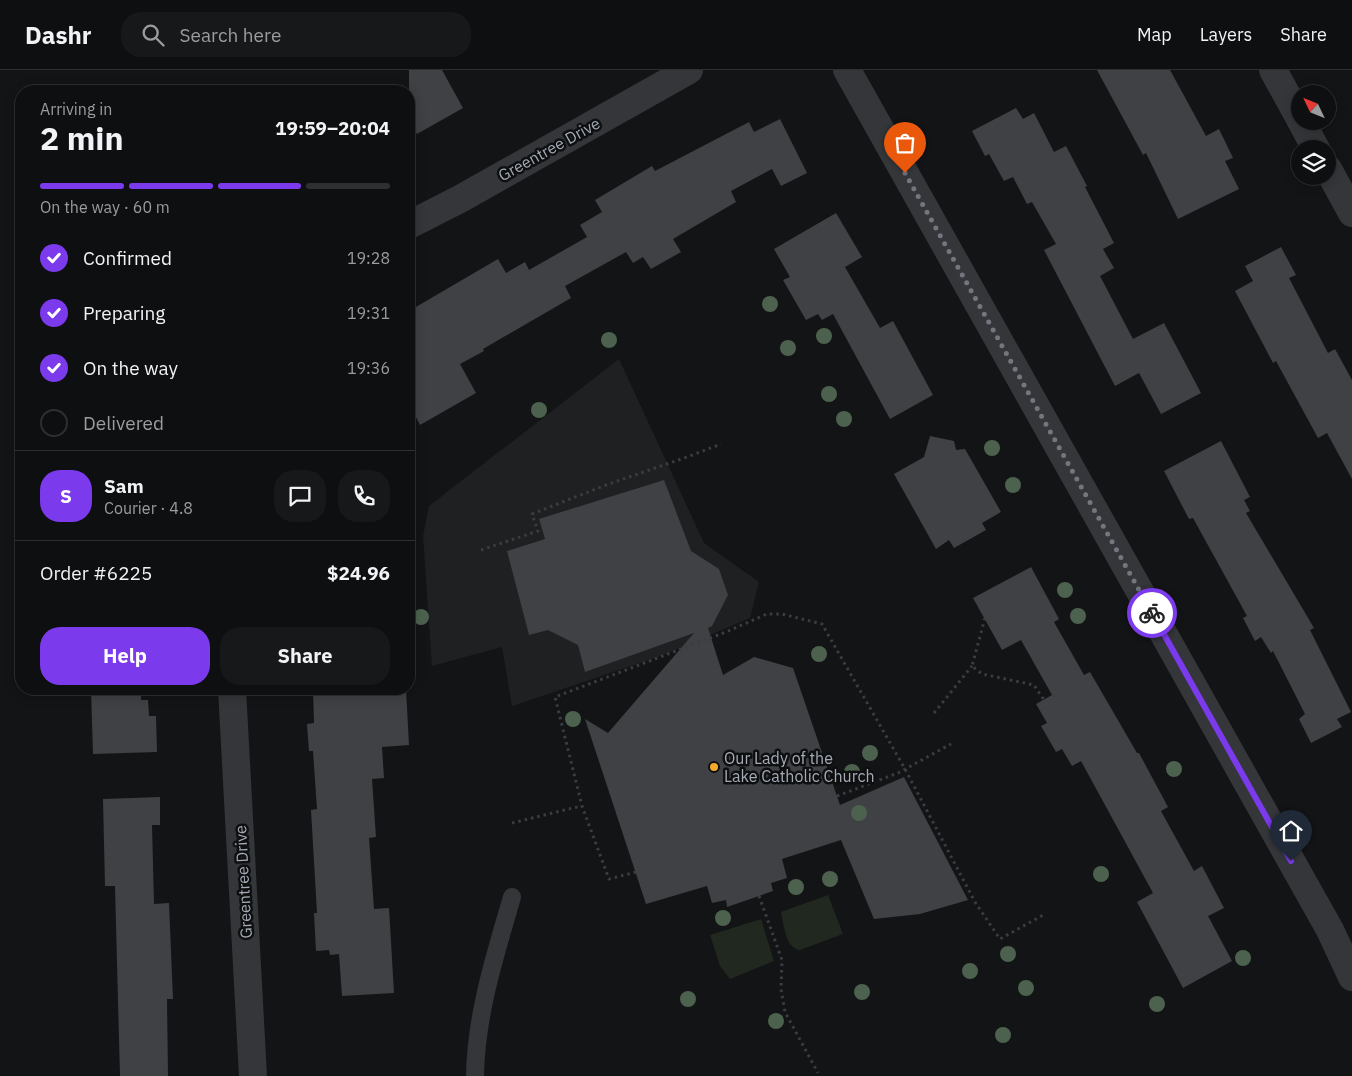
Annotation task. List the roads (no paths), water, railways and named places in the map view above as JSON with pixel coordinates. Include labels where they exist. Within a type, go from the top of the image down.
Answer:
[{"type":"street","name":"Greentree Drive","points":[[415,222],[689,70]]},
{"type":"street","points":[[847,70],[1330,930],[1352,977]]},
{"type":"street","points":[[1273,70],[1291,102]]},
{"type":"street","points":[[1336,184],[1352,213]]},
{"type":"street","name":"Greentree Drive","points":[[232,695],[253,1076]]},
{"type":"lane","points":[[476,1076],[477,1042],[485,990],[512,897]]},
{"type":"place","name":"Our Lady of the Lake Catholic Church","points":[[714,767]]}]
